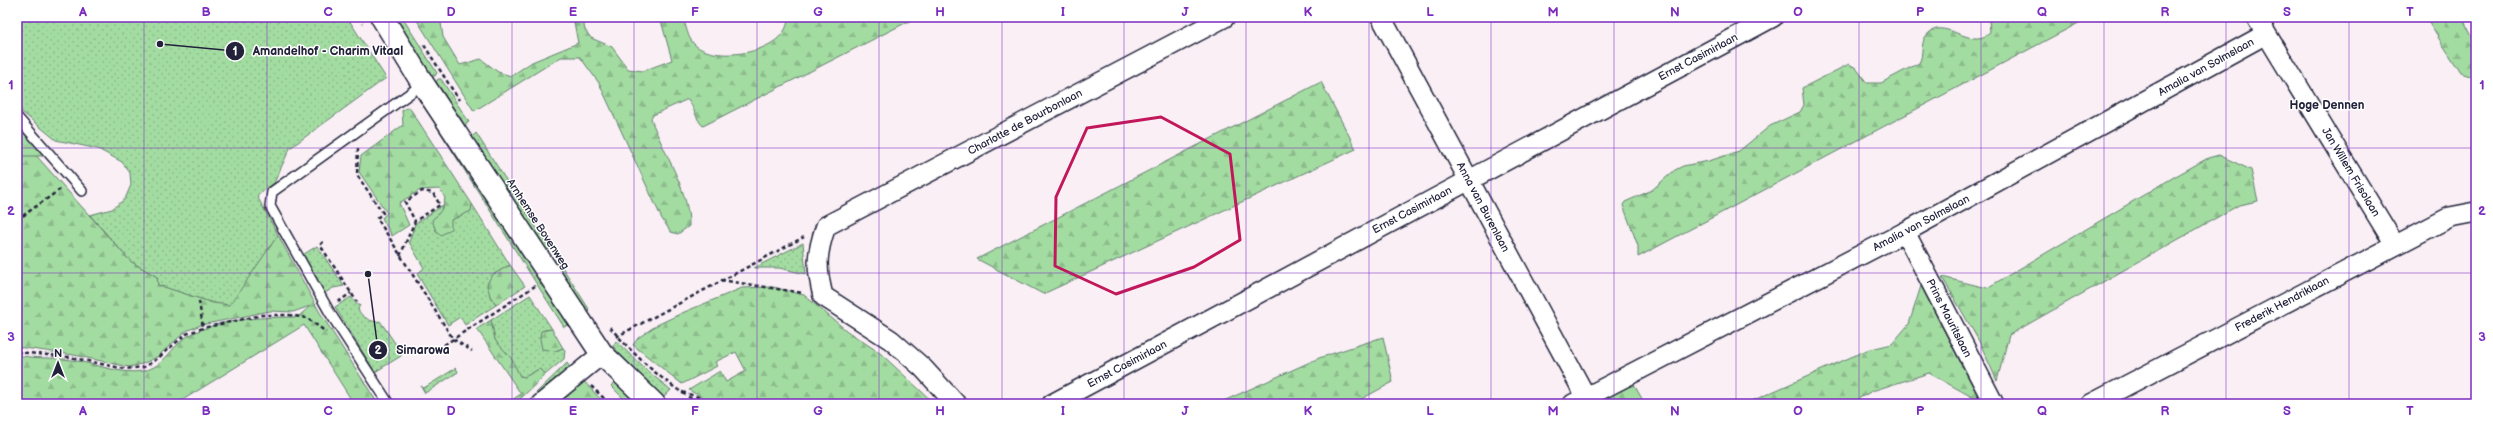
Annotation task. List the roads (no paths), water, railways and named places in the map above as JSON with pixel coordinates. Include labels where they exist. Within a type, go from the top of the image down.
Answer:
[{"type":"main road","name":"Arnhemse Bovenweg","points":[[382,17],[423,84],[602,354],[654,404]]},
{"type":"street","name":"Charlotte de Bourbonlaan","points":[[956,404],[924,368],[891,340],[823,296],[817,274],[817,250],[826,226],[1225,17]]},
{"type":"street","name":"Anna van Burenlaan","points":[[1381,17],[1468,180],[1579,400]]},
{"type":"street","name":"Ernst Casimirlaan","points":[[1052,404],[1773,17]]},
{"type":"street","name":"Jan Willem Frisolaan","points":[[2256,17],[2395,245]]},
{"type":"street","name":"Amalia van Solmslaan","points":[[1579,400],[1905,232],[2266,34]]},
{"type":"street","name":"Frederik Hendriklaan","points":[[2091,404],[2450,217],[2476,212]]},
{"type":"street","name":"Prins Mauritslaan","points":[[1905,232],[1994,404]]},
{"type":"street","points":[[541,404],[602,354]]},
{"type":"lane","points":[[389,404],[330,313],[270,206],[272,192],[423,84]]},
{"type":"lane","points":[[17,117],[82,191]]},
{"type":"place","name":"Amandelhof - Charim Vitaal","points":[[160,44]]},
{"type":"place","name":"Simarowa","points":[[368,274]]},
{"type":"district","name":"Hoge Dennen","points":[[2327,105]]}]
